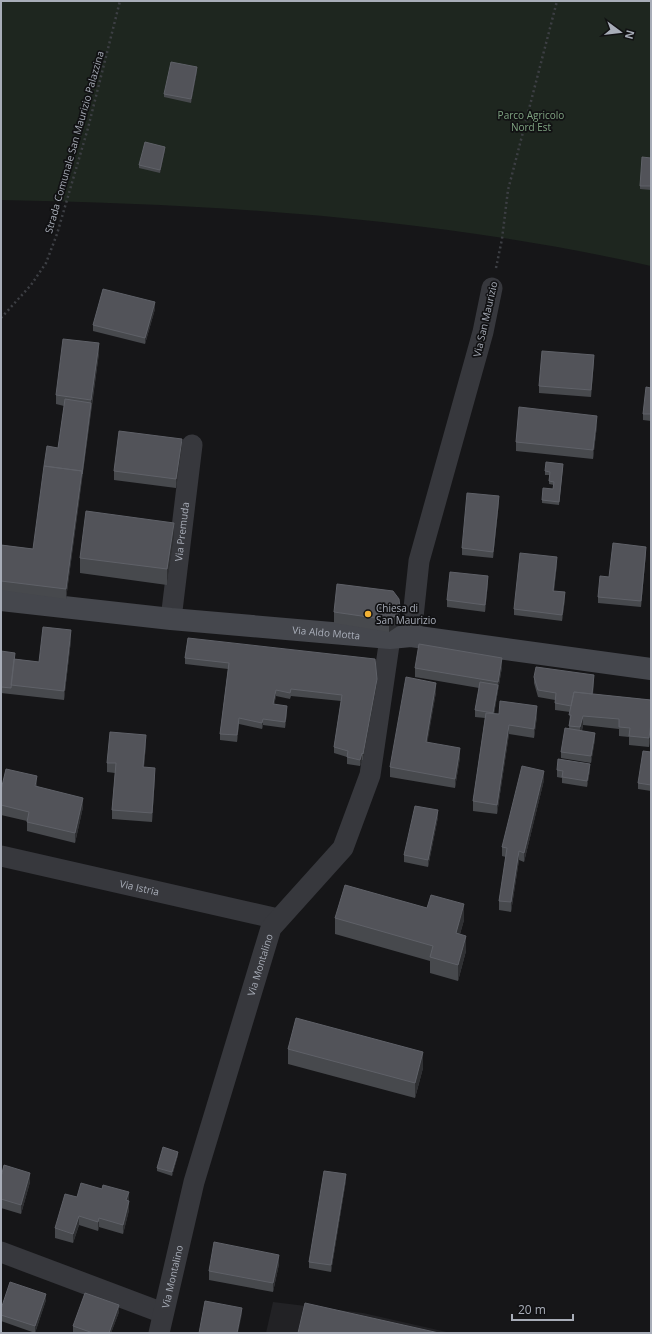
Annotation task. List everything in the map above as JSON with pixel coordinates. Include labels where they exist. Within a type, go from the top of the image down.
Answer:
[{"type":"street","name":"Via San Maurizio","points":[[401,637],[419,560],[483,332],[492,288]]},
{"type":"street","name":"Via Premuda","points":[[171,619],[192,445]]},
{"type":"street","name":"Via Aldo Motta","points":[[1,600],[171,619],[401,637],[651,669]]},
{"type":"street","name":"Via Montalino","points":[[1,1252],[161,1323],[194,1182],[271,928],[343,848],[370,775],[401,637]]},
{"type":"street","name":"Via Istria","points":[[1,856],[284,913]]},
{"type":"path","name":"Strada Comunale San Maurizio Palazzina","points":[[1,318],[31,285],[46,263],[57,234],[88,128],[120,1]]},
{"type":"path","name":"Via San Maurizio","points":[[492,288],[502,239],[508,190],[557,1]]},
{"type":"shaded area","points":[[273,1302],[363,1313],[451,1333],[266,1333]]},
{"type":"green space","name":"Parco Agricolo Nord Est","points":[[1,1],[651,1],[651,266],[490,236],[328,216],[165,205],[1,200]]},
{"type":"building","points":[[171,62],[197,67],[191,99],[164,94]]},
{"type":"building","points":[[145,142],[165,147],[160,170],[139,165]]},
{"type":"building","points":[[642,157],[651,158],[651,186],[640,186]]},
{"type":"building","points":[[103,289],[155,302],[145,338],[93,325]]},
{"type":"building","points":[[63,339],[99,343],[91,400],[56,395]]},
{"type":"building","points":[[542,351],[594,355],[591,390],[539,386]]},
{"type":"building","points":[[646,387],[651,388],[651,414],[643,414]]},
{"type":"building","points":[[65,399],[91,403],[82,474],[82,471],[44,466],[47,446],[58,448]]},
{"type":"building","points":[[519,407],[597,416],[593,450],[516,442]]},
{"type":"building","points":[[119,431],[182,439],[176,479],[114,471]]},
{"type":"building","points":[[546,462],[563,464],[559,502],[542,500],[543,488],[553,489],[554,482],[549,481],[550,472],[545,471]]},
{"type":"building","points":[[44,466],[82,471],[66,589],[1,581],[1,545],[33,549]]},
{"type":"building","points":[[467,493],[499,496],[493,552],[462,548]]},
{"type":"building","points":[[86,511],[174,523],[167,569],[80,558]]},
{"type":"building","points":[[613,543],[646,547],[641,601],[598,597],[600,576],[609,577]]},
{"type":"building","points":[[520,553],[557,557],[553,591],[565,592],[562,615],[514,609]]},
{"type":"building","points":[[450,572],[488,576],[485,605],[447,600]]},
{"type":"building","points":[[337,584],[393,591],[399,599],[400,607],[398,614],[389,620],[334,612]]},
{"type":"building","points":[[43,627],[71,630],[64,691],[11,685],[14,659],[39,662]]},
{"type":"building","points":[[188,638],[375,659],[377,679],[363,754],[362,753],[360,760],[347,757],[348,751],[334,747],[342,695],[291,689],[290,693],[276,690],[273,704],[287,706],[285,722],[263,719],[262,723],[239,718],[237,735],[220,734],[229,663],[185,658]]},
{"type":"building","points":[[419,644],[502,658],[498,682],[415,668]]},
{"type":"building","points":[[1,651],[15,653],[11,688],[1,687]]},
{"type":"building","points":[[536,667],[594,675],[592,694],[574,692],[571,706],[555,703],[556,693],[538,690],[534,677]]},
{"type":"building","points":[[406,677],[436,683],[426,742],[460,748],[455,779],[390,767]]},
{"type":"building","points":[[480,682],[498,685],[493,713],[475,710]]},
{"type":"building","points":[[574,692],[651,700],[651,723],[649,738],[629,736],[630,728],[619,727],[619,719],[583,716],[580,727],[569,726],[571,715],[569,715]]},
{"type":"building","points":[[500,701],[537,706],[534,729],[509,725],[497,805],[473,801],[486,713],[499,714]]},
{"type":"building","points":[[565,728],[595,733],[591,756],[561,752]]},
{"type":"building","points":[[110,732],[146,735],[143,767],[155,768],[152,813],[112,810],[116,763],[107,763]]},
{"type":"building","points":[[643,751],[651,752],[651,785],[638,783]]},
{"type":"building","points":[[558,759],[590,764],[587,781],[562,777],[563,771],[557,770]]},
{"type":"building","points":[[522,766],[544,771],[524,853],[519,851],[511,902],[499,901],[507,848],[502,847]]},
{"type":"building","points":[[6,769],[37,776],[35,786],[83,798],[75,833],[27,822],[29,812],[1,805],[1,790]]},
{"type":"building","points":[[415,806],[438,810],[428,860],[404,855]]},
{"type":"building","points":[[345,885],[427,908],[431,895],[464,904],[456,933],[466,936],[458,965],[430,957],[433,946],[335,918]]},
{"type":"building","points":[[296,1018],[423,1052],[415,1083],[288,1049]]},
{"type":"building","points":[[163,1147],[178,1152],[172,1172],[157,1168]]},
{"type":"building","points":[[4,1165],[30,1173],[21,1205],[1,1199],[1,1177]]},
{"type":"building","points":[[324,1171],[346,1174],[331,1265],[309,1262]]},
{"type":"building","points":[[81,1183],[102,1189],[103,1185],[129,1192],[126,1200],[129,1201],[123,1225],[99,1218],[98,1222],[79,1216],[73,1234],[55,1228],[65,1194],[77,1197]]},
{"type":"building","points":[[214,1242],[279,1255],[273,1283],[209,1271]]},
{"type":"building","points":[[10,1282],[46,1294],[35,1326],[1,1315],[1,1309]]},
{"type":"building","points":[[85,1293],[119,1305],[109,1333],[93,1333],[73,1326]]},
{"type":"building","points":[[205,1301],[242,1308],[237,1333],[199,1333]]},
{"type":"building","points":[[305,1303],[439,1333],[298,1333]]},
{"type":"place","name":"Chiesa di San Maurizio","points":[[368,614]]}]
